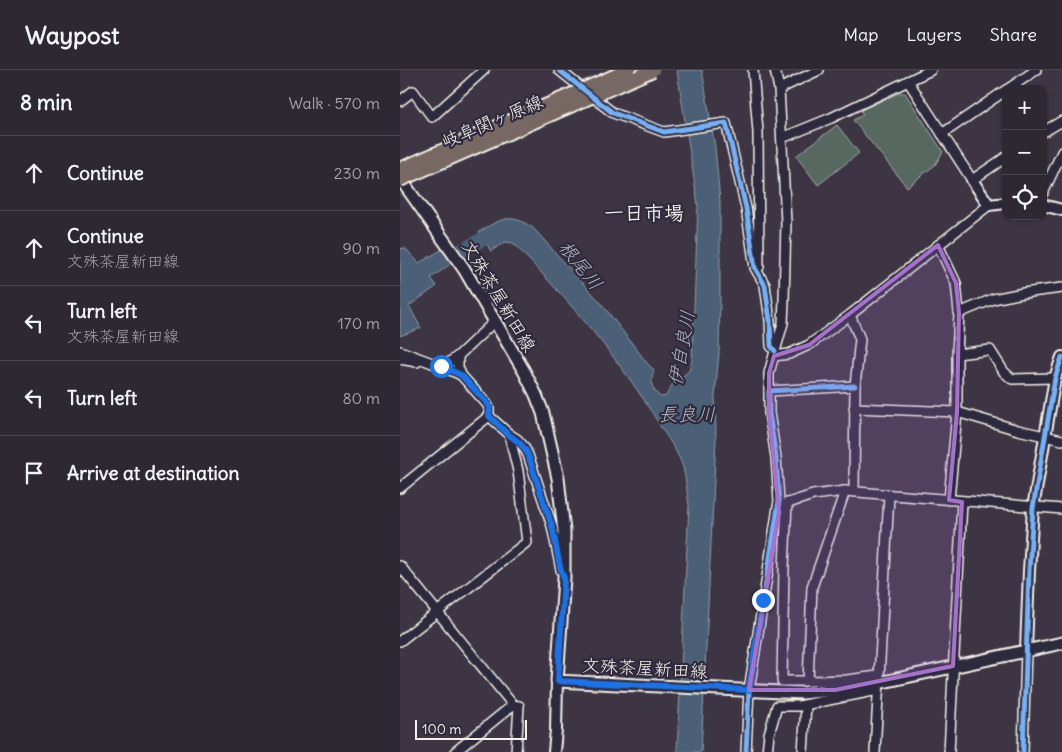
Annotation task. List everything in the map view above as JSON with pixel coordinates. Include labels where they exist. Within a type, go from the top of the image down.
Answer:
[{"type":"main road","name":"岐阜関ヶ原線","points":[[400,169],[628,70]]},
{"type":"main road","name":"岐阜関ヶ原線","points":[[400,179],[653,70]]},
{"type":"main road","name":"文殊茶屋新田線","points":[[400,179],[464,269],[536,395],[546,423],[558,478],[564,531],[564,578],[558,681],[802,693],[878,683],[1062,643]]},
{"type":"street","points":[[400,100],[413,91],[432,117],[484,70]]},
{"type":"street","points":[[559,70],[613,113],[664,132],[726,123],[746,208],[755,268],[765,285],[771,346],[774,353]]},
{"type":"street","points":[[753,70],[758,132],[759,275]]},
{"type":"street","points":[[774,70],[779,89],[786,222],[782,323],[769,373],[768,392],[769,413],[783,505],[782,681],[840,680],[878,683]]},
{"type":"street","points":[[779,89],[819,70]]},
{"type":"street","points":[[782,138],[831,118],[931,70]]},
{"type":"street","points":[[1014,85],[1036,70]]},
{"type":"street","points":[[908,82],[990,205]]},
{"type":"street","points":[[942,134],[1002,93]]},
{"type":"street","points":[[1046,130],[1062,121]]},
{"type":"street","points":[[1047,184],[1062,152]]},
{"type":"street","points":[[972,180],[1002,160]]},
{"type":"street","points":[[774,353],[789,354],[809,345],[990,205],[1002,204]]},
{"type":"street","points":[[1047,206],[1062,210]]},
{"type":"street","points":[[938,246],[956,283],[959,313],[957,412],[949,500]]},
{"type":"street","points":[[959,313],[993,299],[1062,288]]},
{"type":"street","points":[[808,681],[812,587],[849,491],[855,386],[860,339],[850,315]]},
{"type":"street","points":[[443,367],[458,356],[494,321]]},
{"type":"street","points":[[957,354],[990,350],[1004,372],[1012,380],[1055,378]]},
{"type":"street","points":[[400,351],[461,375]]},
{"type":"street","points":[[400,488],[489,416],[490,408],[488,404],[461,375],[458,367],[458,356]]},
{"type":"street","points":[[1023,752],[1028,571],[1033,508],[1055,378],[1062,358]]},
{"type":"street","points":[[400,359],[432,363]]},
{"type":"street","points":[[768,392],[855,386]]},
{"type":"street","points":[[854,408],[957,412],[1062,440]]},
{"type":"street","points":[[489,416],[520,443],[528,455],[552,526],[564,578]]},
{"type":"street","points":[[400,641],[527,542],[518,471],[508,434]]},
{"type":"street","points":[[783,505],[813,495],[849,491],[1062,509]]},
{"type":"street","points":[[876,752],[889,495]]},
{"type":"street","points":[[950,752],[962,502]]},
{"type":"street","points":[[746,752],[744,690],[783,505]]},
{"type":"street","points":[[400,566],[513,705],[519,706],[516,752]]},
{"type":"street","points":[[555,752],[558,681]]},
{"type":"street","points":[[767,752],[769,734],[777,706],[806,705],[878,683]]},
{"type":"street","points":[[455,752],[513,705]]},
{"type":"street","points":[[803,752],[806,705]]},
{"type":"highlighted area","points":[[938,245],[956,283],[959,313],[957,412],[949,500],[962,502],[953,666],[835,690],[749,690],[779,512],[769,413],[769,373],[774,356],[809,345]]},
{"type":"green space","points":[[899,93],[905,93],[943,152],[935,165],[907,187],[853,120],[863,115],[861,110]]},
{"type":"green space","points":[[837,125],[859,153],[818,185],[796,156]]},
{"type":"water","name":"長良川","points":[[677,70],[702,70],[715,147],[720,201],[719,353],[715,396],[716,439],[701,752],[677,752],[689,505],[681,461],[669,439],[627,375],[553,285],[513,243],[505,242],[491,251],[479,232],[505,219],[518,220],[533,228],[601,303],[654,370],[652,381],[653,388],[657,394],[661,397],[666,396],[672,385],[689,371],[692,361],[698,205]]},
{"type":"water","points":[[400,248],[406,249],[419,263],[443,249],[452,263],[431,278],[437,286],[409,306],[421,328],[400,336]]},
{"type":"waterway","name":"根尾川","points":[[442,261],[498,231]]},
{"type":"cycle path","points":[[559,70],[613,113],[664,132],[726,123],[746,208],[755,268],[765,285],[771,346],[775,351]]},
{"type":"cycle path","points":[[1023,752],[1033,508],[1055,378],[1062,357]]},
{"type":"cycle path","points":[[746,752],[749,690],[779,501],[776,457],[769,413],[769,391],[855,386]]},
{"type":"district","name":"一日市場","points":[[644,212]]},
{"type":"route","points":[[441,366],[461,375],[472,386],[488,404],[490,408],[489,416],[508,434],[517,439],[528,455],[552,526],[564,578],[558,681],[749,690],[763,600]]},
{"type":"water label","name":"伊自良川","points":[[681,348]]}]
